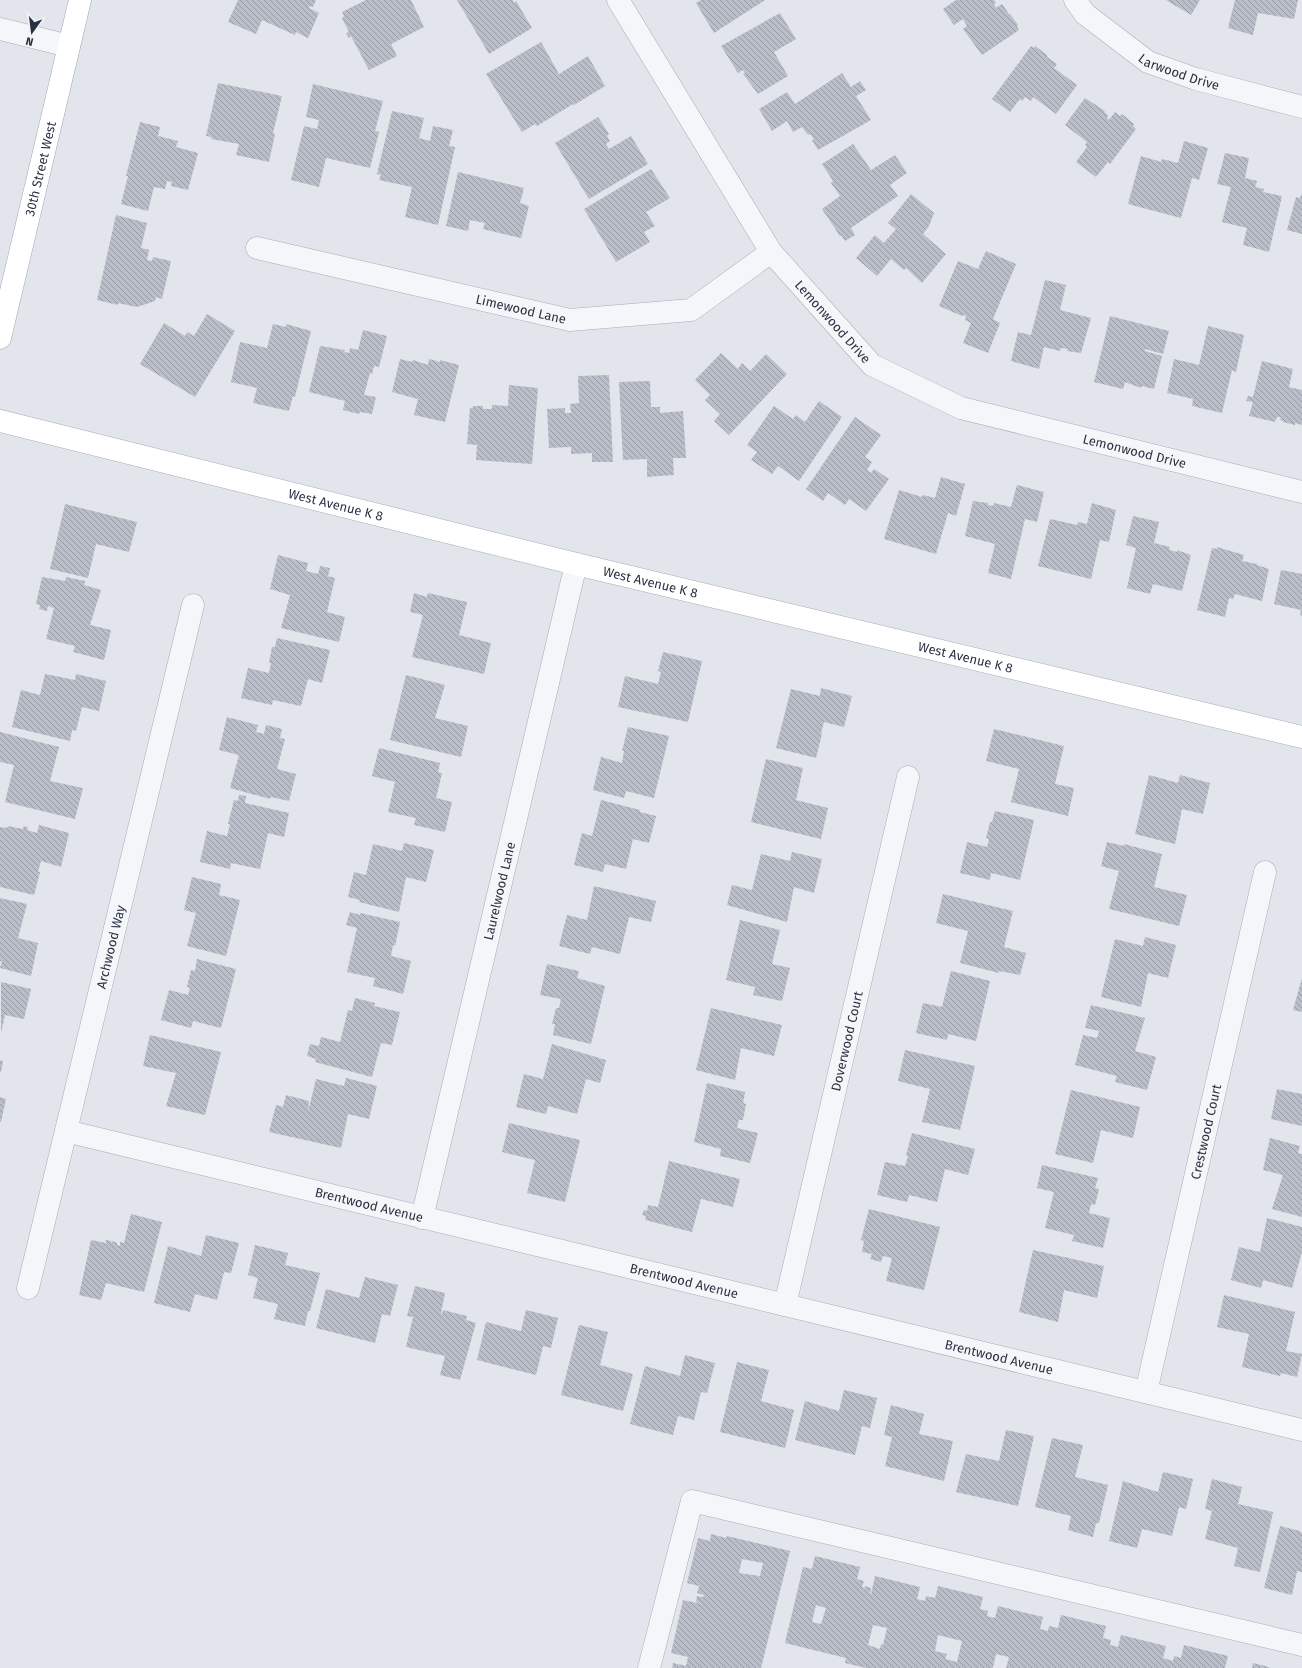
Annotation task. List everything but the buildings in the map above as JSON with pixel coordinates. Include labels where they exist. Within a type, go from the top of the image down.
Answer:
[{"type":"street","name":"30th Street West","points":[[0,338],[80,0]]},
{"type":"street","name":"Lemonwood Drive","points":[[618,0],[771,252],[872,365],[961,408],[1302,492]]},
{"type":"street","name":"Larwood Drive","points":[[1075,0],[1085,14],[1148,62],[1196,79],[1302,107]]},
{"type":"street","points":[[0,28],[69,46]]},
{"type":"street","name":"Limewood Lane","points":[[258,248],[570,320],[691,310],[771,252]]},
{"type":"street","name":"West Avenue K 8","points":[[0,421],[576,564],[1302,737]]},
{"type":"street","name":"Laurelwood Lane","points":[[422,1218],[576,564]]},
{"type":"street","name":"Archwood Way","points":[[28,1288],[193,605]]},
{"type":"street","name":"Doverwood Court","points":[[785,1305],[908,777]]},
{"type":"street","name":"Crestwood Court","points":[[1146,1392],[1265,872]]},
{"type":"street","name":"Brentwood Avenue","points":[[66,1131],[1302,1430]]},
{"type":"street","points":[[649,1668],[692,1501],[1302,1645]]}]
